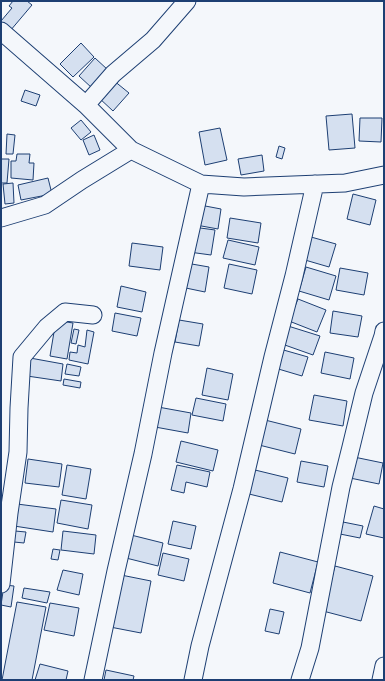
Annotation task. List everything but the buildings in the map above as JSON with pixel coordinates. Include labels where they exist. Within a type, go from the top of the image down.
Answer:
[{"type":"street","points":[[86,105],[113,74],[153,40],[187,1]]},
{"type":"street","points":[[1,31],[86,105],[131,150],[201,184],[244,187],[345,183],[384,175]]},
{"type":"street","points":[[1,218],[45,205],[131,150]]},
{"type":"street","points":[[92,680],[143,454],[163,352],[201,184]]},
{"type":"street","points":[[193,680],[200,646],[242,489],[315,184]]},
{"type":"street","points":[[1,584],[18,452],[22,358],[47,327],[65,312],[94,315]]},
{"type":"street","points":[[300,680],[310,648],[351,447],[364,393],[384,331]]},
{"type":"street","points":[[381,680],[384,666]]}]
